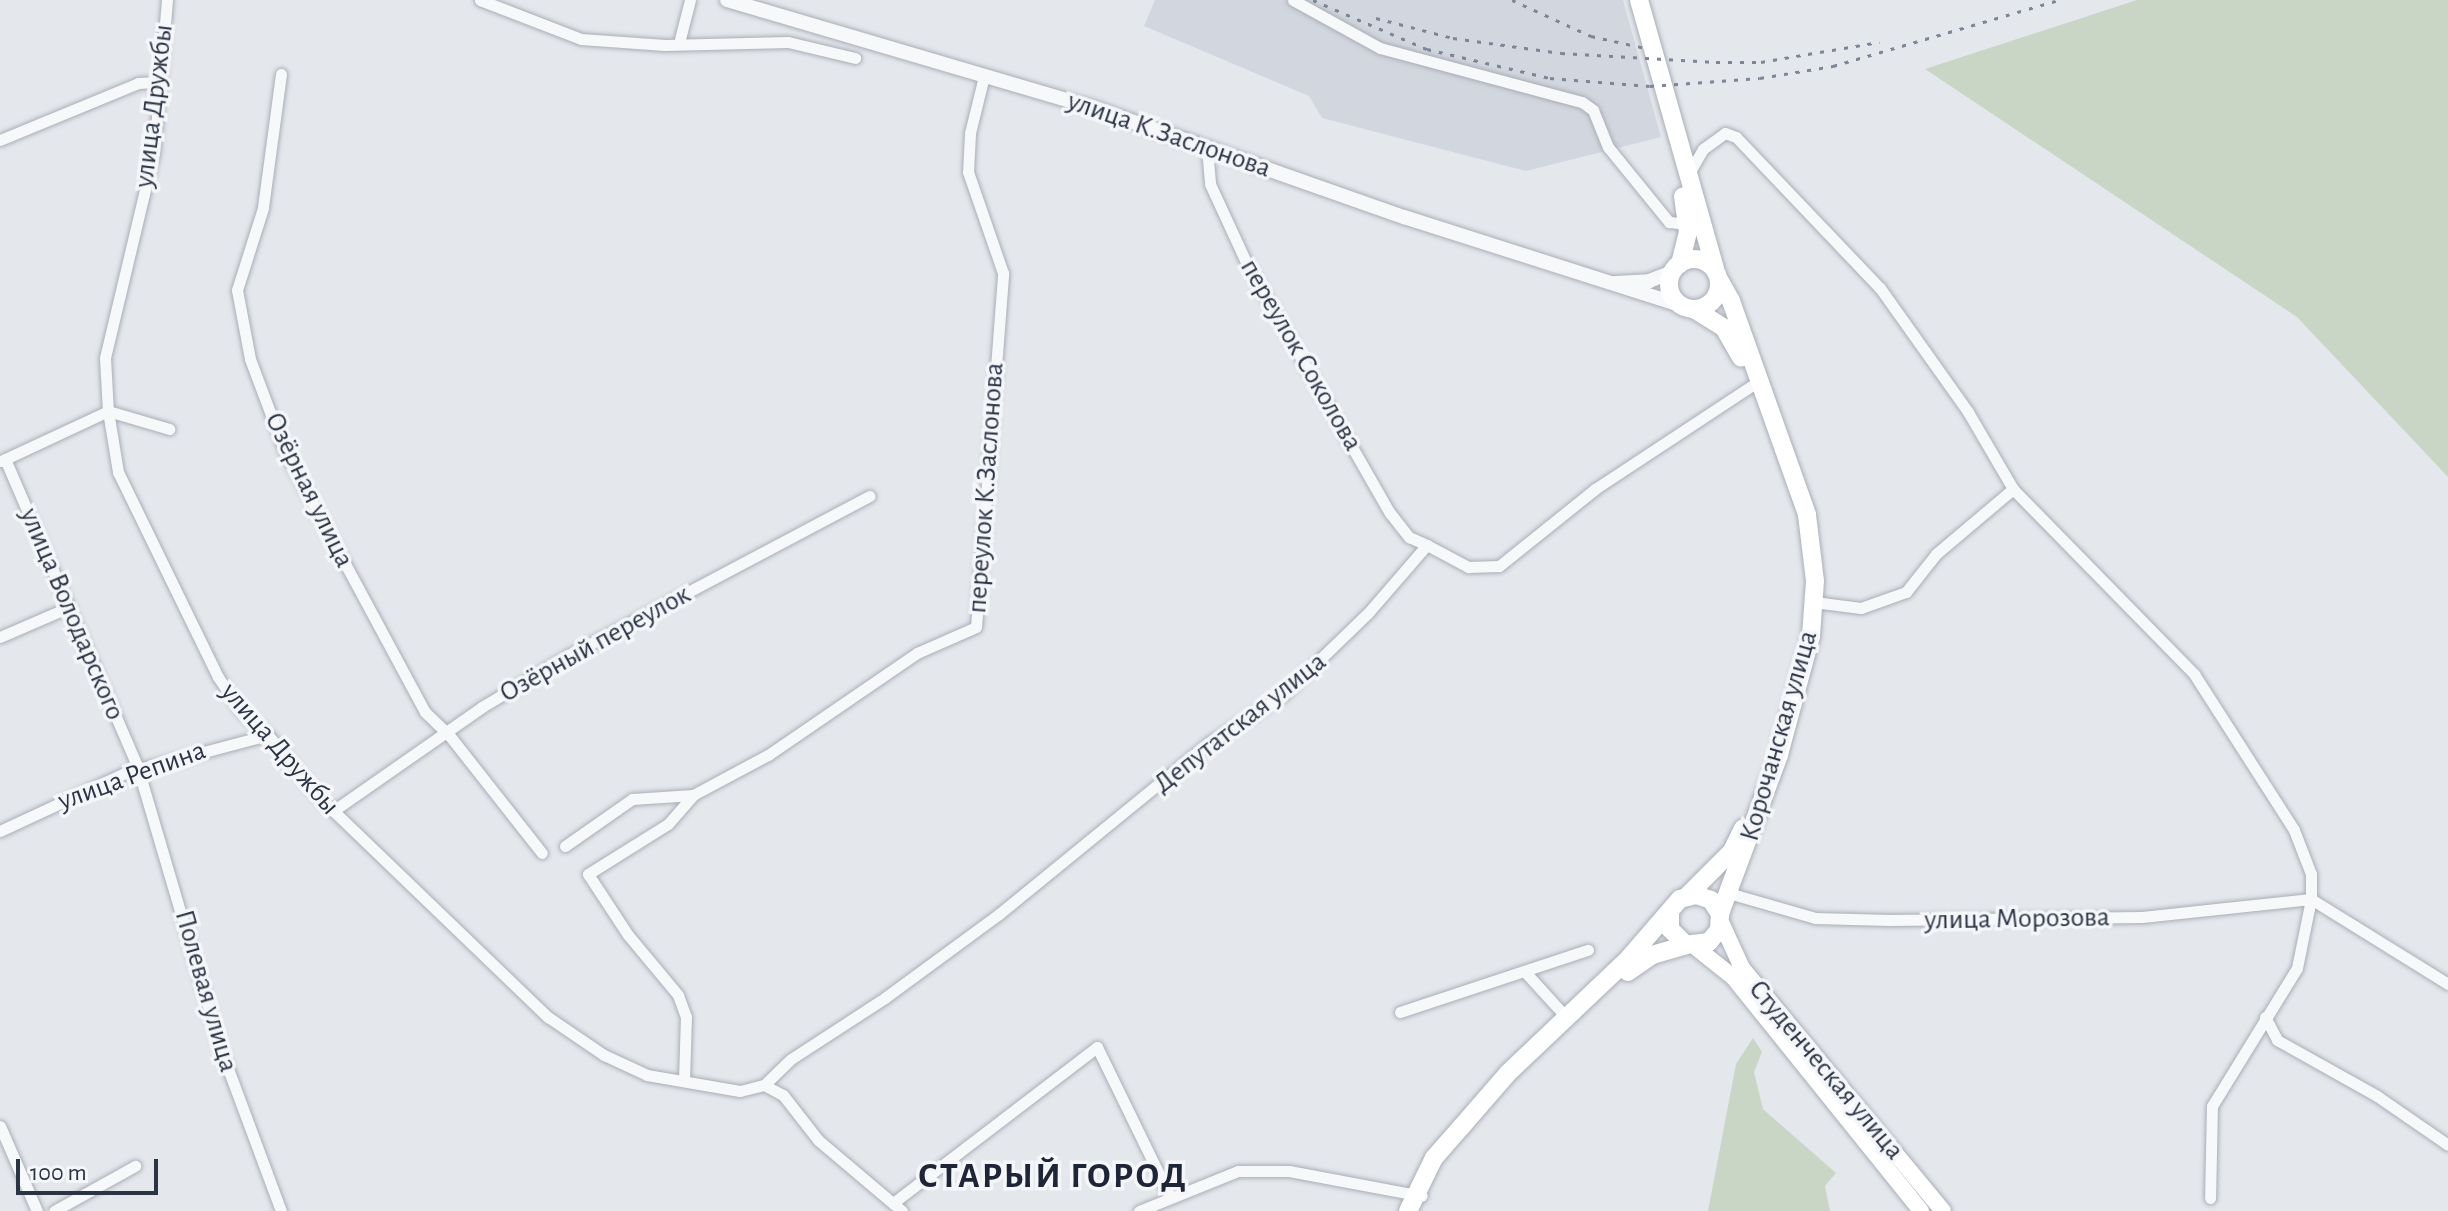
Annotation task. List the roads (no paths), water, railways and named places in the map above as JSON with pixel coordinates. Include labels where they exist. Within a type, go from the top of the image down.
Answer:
[{"type":"main road","points":[[1630,0],[1649,59],[1688,224],[1676,268],[1670,290],[1687,307],[1713,301],[1717,275],[1698,259],[1676,268]]},
{"type":"main road","name":"Корочанская улица","points":[[1639,0],[1717,275],[1731,301],[1807,515],[1814,602],[1807,655],[1779,755],[1750,842],[1725,892],[1720,918]]},
{"type":"main road","name":"Корочанская улица","points":[[1687,307],[1731,336],[1799,519],[1807,581],[1804,620],[1743,828],[1732,851],[1687,896]]},
{"type":"main road","points":[[1687,896],[1704,896],[1720,918],[1709,942],[1636,964],[1524,1070],[1442,1162],[1415,1203],[1462,1126],[1687,896]]},
{"type":"main road","points":[[1670,913],[1674,935],[1690,946]]},
{"type":"main road","name":"Студенческая улица","points":[[1720,918],[1742,968],[1943,1211]]},
{"type":"main road","name":"Студенческая улица","points":[[1690,946],[1733,977],[1921,1211]]},
{"type":"street","name":"улица Дружбы","points":[[167,0],[154,152],[105,358],[108,411],[118,472],[171,587],[218,677],[241,711],[268,735],[333,811],[548,1017],[619,1062],[647,1075],[740,1091],[764,1085]]},
{"type":"street","points":[[480,0],[581,39],[665,45],[788,42],[855,58]]},
{"type":"street","points":[[680,39],[690,0]]},
{"type":"street","name":"улица К.Заслонова","points":[[727,0],[984,76],[1687,307]]},
{"type":"street","points":[[1293,0],[1380,48],[1582,102],[1593,110],[1608,147],[1669,222],[1688,224]]},
{"type":"street","points":[[830,50],[835,34]]},
{"type":"street","name":"Озёрная улица","points":[[281,74],[263,208],[237,290],[250,359],[292,466],[425,712],[449,735],[542,853]]},
{"type":"street","name":"переулок К.Заслонова","points":[[684,1080],[686,1017],[678,995],[628,935],[588,874],[668,824],[693,795],[768,755],[917,653],[976,627],[1003,273],[968,172],[970,133],[984,76]]},
{"type":"street","points":[[0,140],[138,83],[160,82]]},
{"type":"street","points":[[1688,175],[1703,149],[1719,136],[1736,137],[1880,288],[1968,412],[2013,489],[2194,674],[2294,830],[2311,874],[2311,899],[2297,968],[2212,1106],[2210,1198]]},
{"type":"street","name":"переулок Соколова","points":[[1207,148],[1210,184],[1246,262],[1390,513],[1409,537],[1427,545]]},
{"type":"street","name":"улица К.Заслонова","points":[[1607,283],[1649,281],[1676,268]]},
{"type":"street","points":[[1427,545],[1468,567],[1499,566],[1595,489],[1751,386]]},
{"type":"street","points":[[2,460],[108,411],[169,429]]},
{"type":"street","name":"улица Володарского","points":[[2,460],[138,769]]},
{"type":"street","points":[[1814,602],[1861,608],[1906,592],[1936,554],[2013,489]]},
{"type":"street","name":"Озёрный переулок","points":[[333,811],[449,735],[482,707],[569,655],[869,496]]},
{"type":"street","name":"Депутатская улица","points":[[764,1085],[791,1059],[886,997],[999,914],[1210,742],[1294,687],[1427,545]]},
{"type":"street","points":[[0,637],[67,608]]},
{"type":"street","name":"улица Репина","points":[[0,831],[138,769],[268,735]]},
{"type":"street","name":"Полевая улица","points":[[138,769],[242,1115],[281,1211]]},
{"type":"street","name":"переулок К.Заслонова","points":[[565,846],[632,799],[693,795]]},
{"type":"street","name":"улица Морозова","points":[[1725,892],[1815,918],[1889,920],[2142,917],[2311,899]]},
{"type":"street","points":[[2311,899],[2448,984]]},
{"type":"street","points":[[1400,1012],[1526,973],[1588,950]]},
{"type":"street","points":[[1526,973],[1567,1018]]},
{"type":"street","points":[[2265,1017],[2277,1040],[2377,1096],[2448,1145]]},
{"type":"street","points":[[764,1085],[783,1095],[818,1140],[897,1207],[1097,1047],[1170,1197]]},
{"type":"street","points":[[0,1126],[37,1211]]},
{"type":"street","points":[[54,1211],[135,1166]]},
{"type":"street","points":[[1139,1211],[1170,1197],[1251,1171],[1289,1171],[1415,1203]]},
{"type":"railway","points":[[1313,0],[1427,49],[1550,78],[1650,86],[1760,78],[1833,66],[2059,0]]},
{"type":"railway","points":[[1512,0],[1591,36],[1645,48]]},
{"type":"railway","points":[[1376,18],[1453,38],[1561,53],[1716,62],[1761,62],[1879,42]]},
{"type":"district","name":"СТАРЫЙ ГОРОД","points":[[1053,1177]]}]
